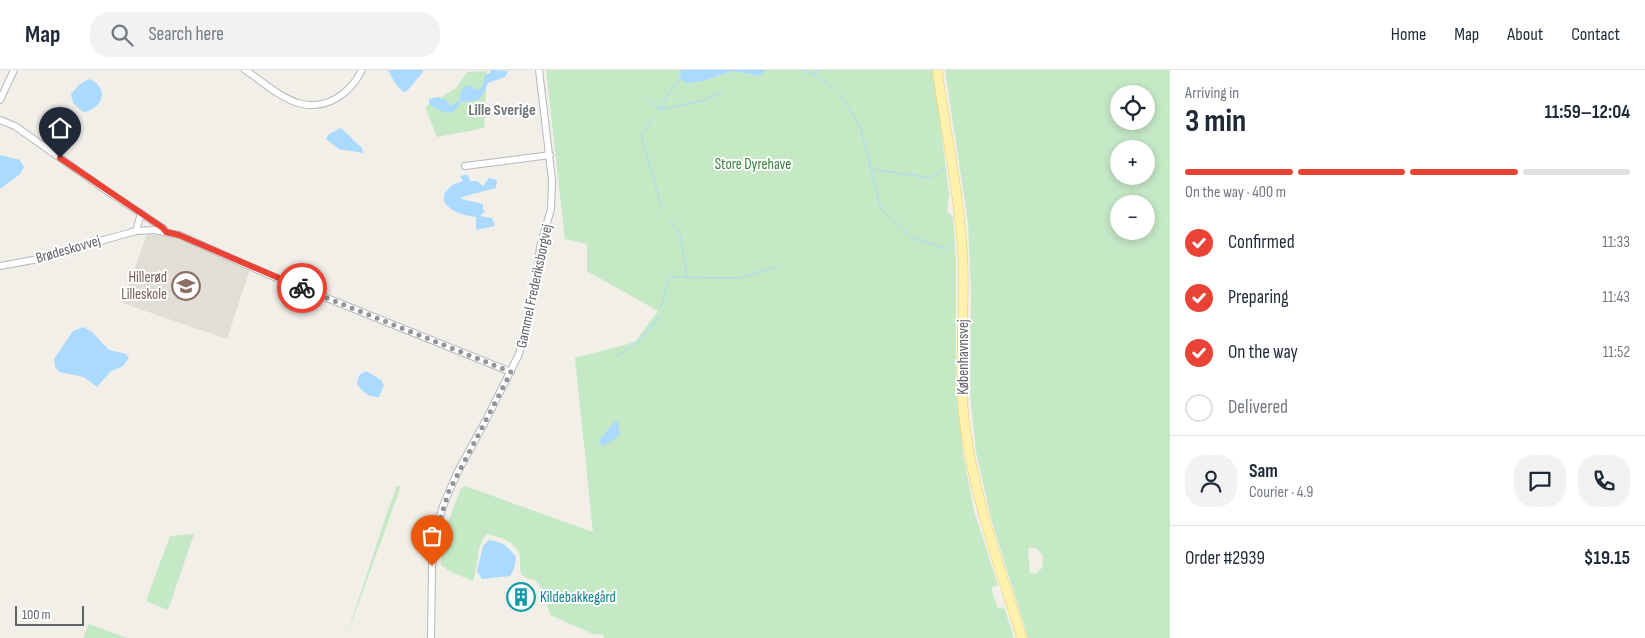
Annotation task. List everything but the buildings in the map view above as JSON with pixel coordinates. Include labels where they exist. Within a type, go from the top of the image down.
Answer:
[{"type":"main road","name":"Københavnsvej","points":[[937,70],[961,232],[964,306],[962,397],[965,427],[983,509],[1022,638]]},
{"type":"street","points":[[0,100],[14,70]]},
{"type":"street","points":[[249,71],[285,97],[298,103],[311,105],[326,103],[337,98],[357,80],[362,70]]},
{"type":"street","name":"Gammel Frederiksborgvej","points":[[431,638],[432,558],[443,506],[457,473],[519,354],[528,324],[537,278],[540,247],[552,204],[550,155],[539,70]]},
{"type":"street","name":"Brødeskovvej","points":[[0,120],[15,126],[163,228],[166,232]]},
{"type":"street","points":[[464,166],[550,155]]},
{"type":"street","points":[[136,231],[141,213]]},
{"type":"street","name":"Brødeskovvej","points":[[0,266],[33,260],[136,231],[154,230],[166,232],[179,235],[267,274],[511,372]]},
{"type":"shaded area","name":"Hillerød Lilleskole","points":[[147,234],[169,236],[250,269],[227,339],[122,303]]},
{"type":"green space","name":"Store Dyrehave","points":[[546,70],[681,70],[680,78],[702,81],[733,71],[760,76],[766,70],[934,70],[949,195],[947,211],[953,218],[956,262],[956,390],[963,452],[974,511],[998,585],[991,588],[998,609],[1004,607],[1014,638],[604,638],[603,635],[593,634],[550,615],[545,596],[540,587],[534,580],[525,578],[521,574],[520,557],[516,548],[502,539],[487,534],[483,539],[473,581],[451,572],[441,565],[444,533],[461,488],[465,486],[593,532],[575,358],[635,342],[658,311],[587,271],[587,244],[565,239]]},
{"type":"green space","points":[[945,70],[1170,70],[1170,638],[1028,638],[992,522],[976,452],[970,393],[971,294],[968,222]],"holes":[[[1030,547],[1038,549],[1043,557],[1042,568],[1036,574],[1030,573],[1028,549]]]},
{"type":"green space","points":[[487,71],[484,128],[437,137],[425,107],[456,88],[467,72]]},
{"type":"green space","points":[[397,486],[401,486],[346,638],[386,516]]},
{"type":"green space","points":[[194,534],[168,610],[146,601],[170,536]]},
{"type":"green space","points":[[89,624],[127,638],[83,638]]},
{"type":"water","points":[[388,70],[423,70],[423,72],[407,91],[403,92],[395,83]]},
{"type":"water","points":[[491,70],[508,71],[505,77],[488,83],[478,99],[460,102],[453,112],[449,113],[429,104],[429,99],[438,97],[447,101],[451,106],[460,99],[463,88],[470,85],[476,90],[481,88],[485,75],[490,73]]},
{"type":"water","points":[[681,70],[766,70],[760,76],[733,71],[702,81],[686,83],[680,78]]},
{"type":"water","points":[[89,79],[96,83],[102,93],[99,103],[95,107],[83,112],[73,103],[71,94],[80,84]]},
{"type":"water","points":[[341,128],[362,148],[363,153],[339,149],[326,139],[329,134]]},
{"type":"water","points":[[0,155],[20,160],[24,167],[20,174],[0,189]]},
{"type":"water","points":[[468,175],[470,181],[477,181],[483,186],[489,178],[497,180],[496,188],[462,197],[461,199],[483,204],[483,210],[485,211],[480,216],[492,218],[495,226],[476,230],[476,217],[458,213],[444,202],[444,194],[452,185],[463,181],[460,176]]},
{"type":"water","points":[[83,327],[92,332],[109,350],[126,354],[129,358],[123,366],[111,371],[97,387],[84,377],[59,372],[55,367],[54,359],[73,331]]},
{"type":"water","points":[[366,371],[381,380],[384,385],[379,397],[372,397],[366,394],[357,384],[359,376]]},
{"type":"water","points":[[615,421],[618,422],[620,435],[602,446],[599,441]]},
{"type":"water","points":[[489,540],[504,545],[516,557],[514,569],[510,576],[482,579],[477,571],[483,546]]},
{"type":"waterway","points":[[803,70],[835,89]]},
{"type":"waterway","points":[[814,73],[820,70]]},
{"type":"waterway","points":[[660,109],[667,95],[680,78]]},
{"type":"waterway","points":[[660,110],[705,100],[722,92]]},
{"type":"waterway","points":[[840,95],[860,126],[881,209],[911,237],[947,249],[954,242]]},
{"type":"waterway","points":[[647,99],[660,109]]},
{"type":"waterway","points":[[655,116],[641,135],[662,209]]},
{"type":"waterway","points":[[872,169],[930,178],[947,168]]},
{"type":"waterway","points":[[670,221],[680,234],[687,277]]},
{"type":"waterway","points":[[661,308],[669,277],[738,278],[777,267]]},
{"type":"waterway","points":[[617,356],[638,342],[658,318]]},
{"type":"way so far","points":[[302,288],[511,372],[449,491],[436,532],[432,566]]},
{"type":"place","name":"Hillerød Lilleskole","points":[[186,286]]},
{"type":"place","name":"Kildebakkegård","points":[[521,597]]},
{"type":"district","name":"Lille Sverige","points":[[502,109]]},
{"type":"route","points":[[60,158],[163,228],[166,232],[179,235],[302,288]]}]
